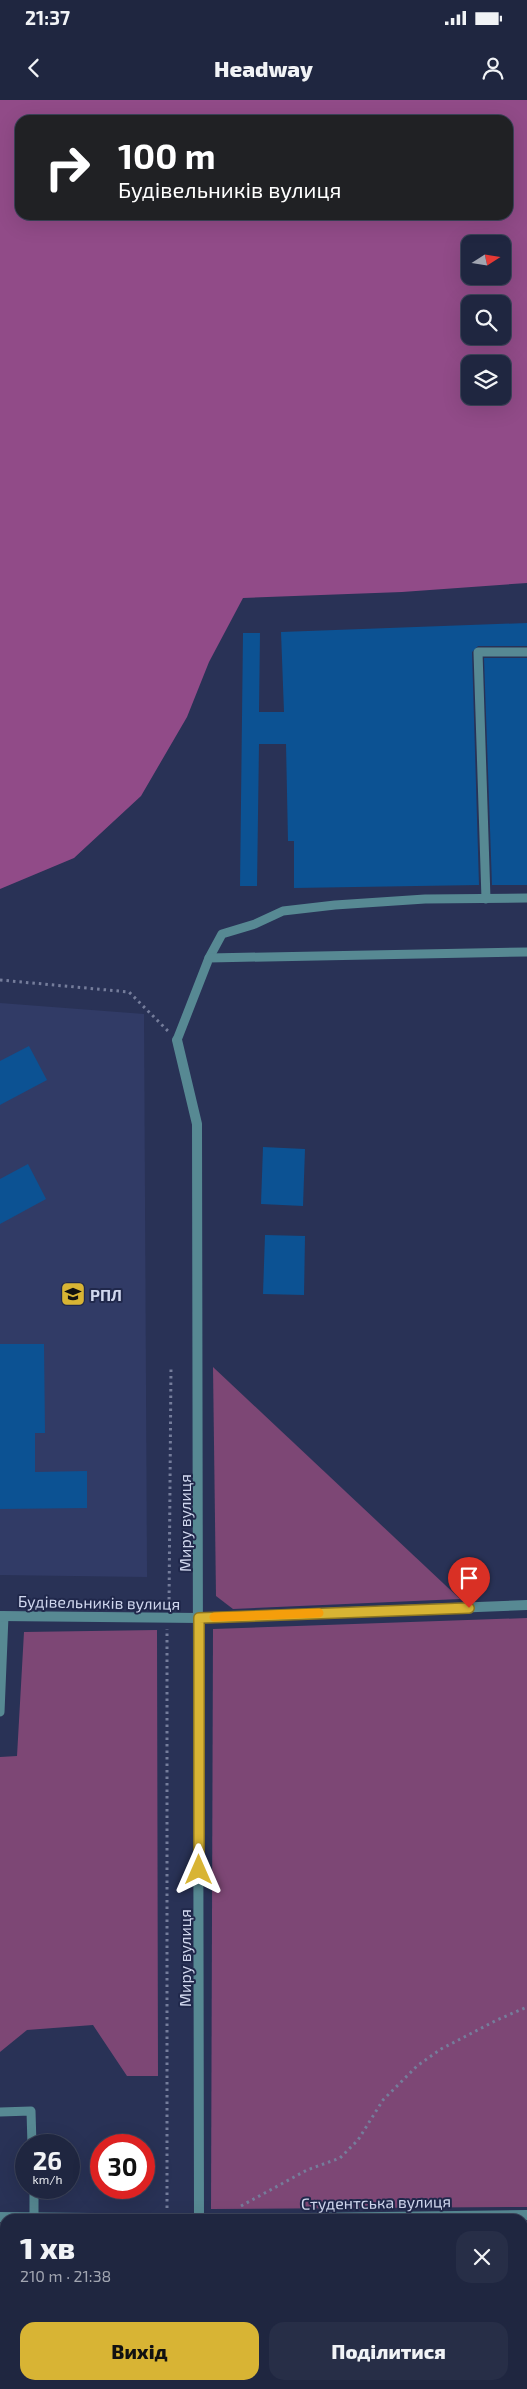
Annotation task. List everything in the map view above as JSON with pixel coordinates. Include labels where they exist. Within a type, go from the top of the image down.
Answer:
[{"type":"street","name":"Миру вулиця","points":[[177,1040],[197,1124],[199,2214]]},
{"type":"street","name":"Будівельників вулиця","points":[[2,1616],[199,1618],[527,1605]]},
{"type":"lane","points":[[486,899],[478,652],[527,652]]},
{"type":"lane","points":[[177,1040],[209,958],[222,934],[255,924],[283,911],[335,905],[425,899],[527,898]]},
{"type":"lane","points":[[209,958],[527,952]]},
{"type":"lane","points":[[0,1712],[2,1616]]},
{"type":"lane","points":[[0,2112],[32,2111],[32,2134]]},
{"type":"lane","points":[[34,2199],[34,2214]]},
{"type":"path","points":[[0,980],[129,992],[177,1040]]},
{"type":"path","points":[[167,2205],[166,1634],[170,1618],[171,1366]]},
{"type":"path","points":[[236,2209],[307,2170],[340,2158],[358,2140],[383,2100],[417,2066],[441,2049],[527,2007]]},
{"type":"shaded area","points":[[0,100],[527,100],[527,583],[402,592],[243,598],[209,662],[187,717],[141,796],[74,858],[0,889]]},
{"type":"shaded area","name":"РПЛ","points":[[0,1003],[144,1014],[147,1577],[0,1575]]},
{"type":"shaded area","points":[[213,1367],[460,1599],[233,1609],[216,1596]]},
{"type":"shaded area","points":[[527,1618],[527,2207],[211,2209],[213,1629]]},
{"type":"shaded area","points":[[157,1630],[158,2076],[127,2076],[93,2025],[27,2030],[0,2052],[0,1757],[17,1756],[24,1632]]},
{"type":"building","points":[[527,623],[527,646],[478,646],[472,652],[479,885],[294,888],[294,841],[288,841],[286,744],[259,744],[257,886],[240,886],[243,633],[260,633],[259,712],[284,712],[281,632]]},
{"type":"building","points":[[484,658],[527,658],[527,885],[492,885]]},
{"type":"building","points":[[29,1046],[47,1080],[0,1105],[0,1061]]},
{"type":"building","points":[[263,1147],[305,1149],[303,1206],[261,1204]]},
{"type":"building","points":[[28,1164],[46,1199],[0,1224],[0,1179]]},
{"type":"building","points":[[265,1235],[305,1236],[304,1295],[263,1294]]},
{"type":"building","points":[[0,1344],[44,1344],[45,1433],[35,1433],[35,1472],[87,1471],[87,1508],[0,1509]]},
{"type":"slow traffic","points":[[214,1617],[319,1613]]},
{"type":"place","name":"РПЛ","points":[[73,1294]]},
{"type":"route","points":[[199,1870],[199,1618],[469,1608]]}]
